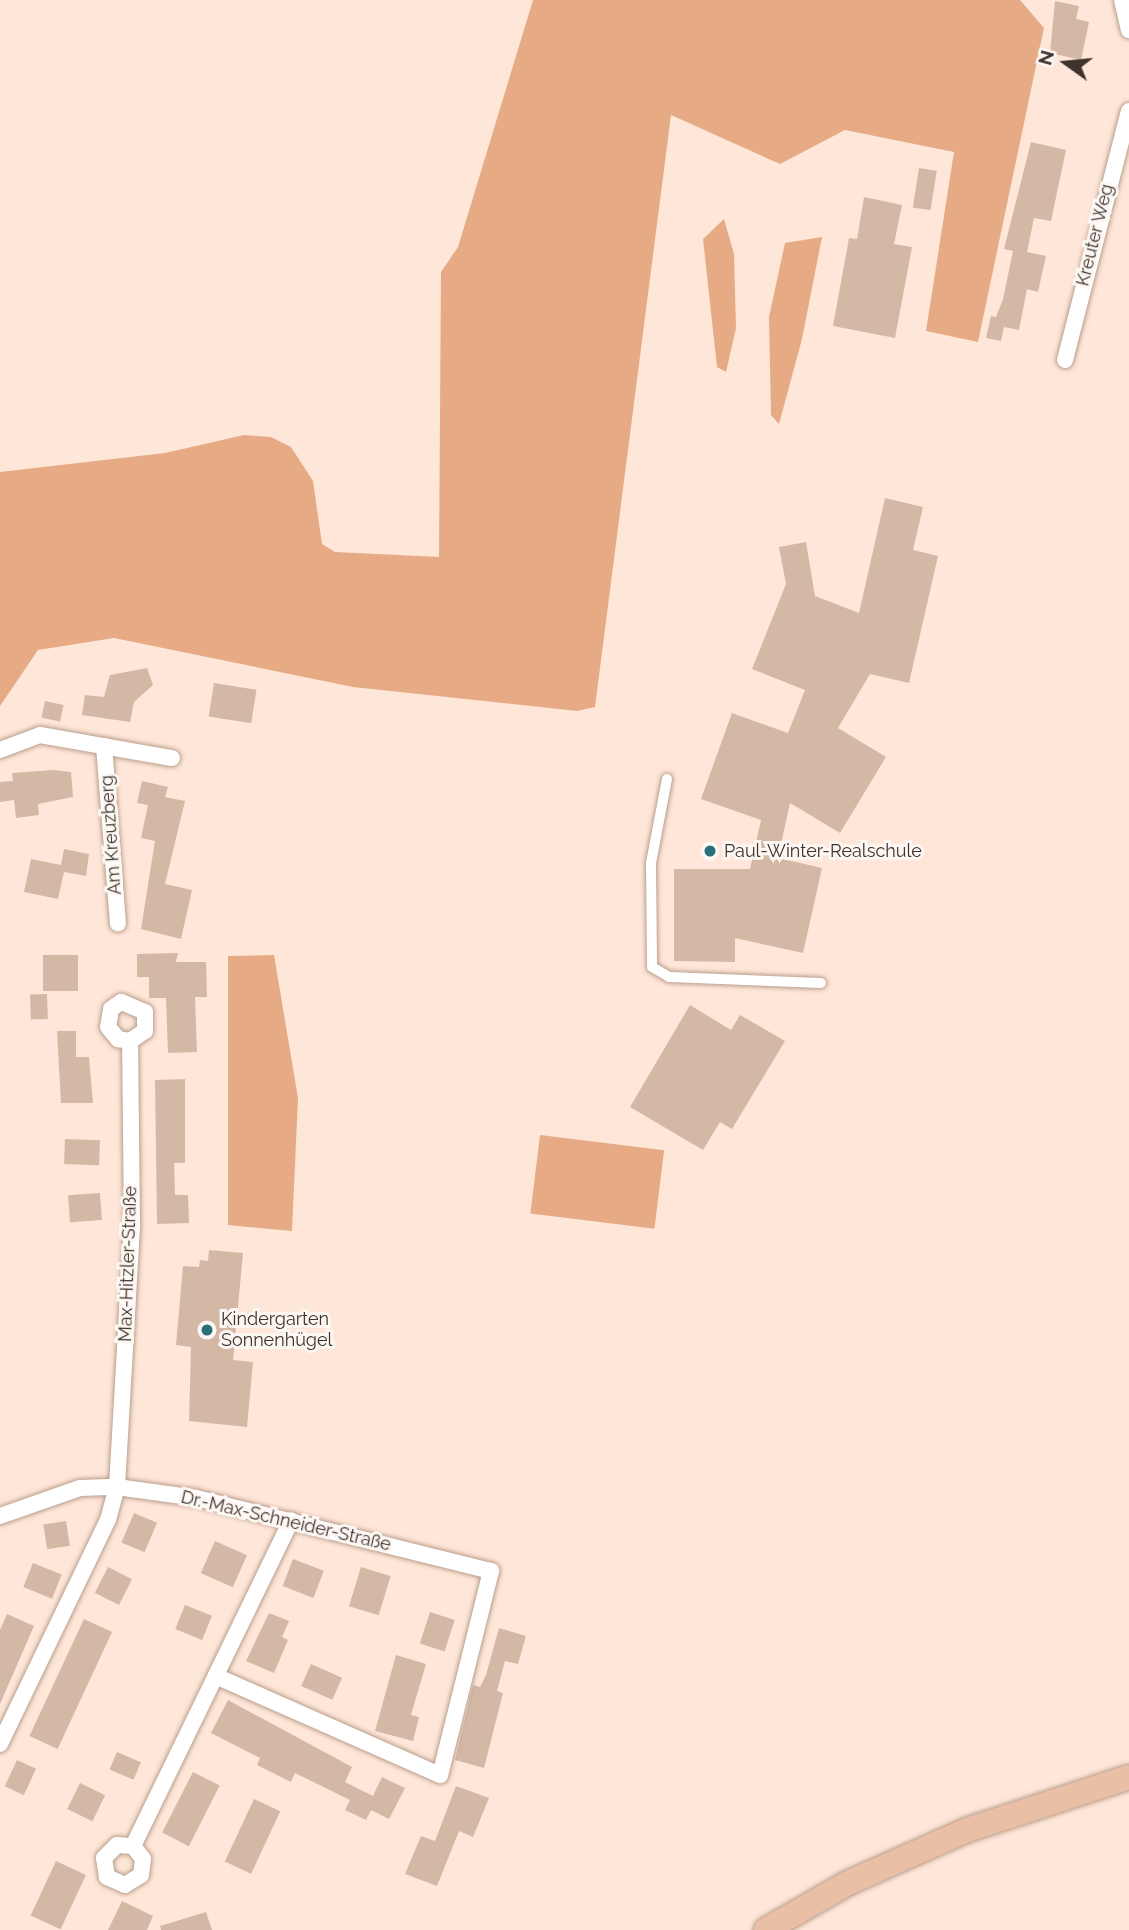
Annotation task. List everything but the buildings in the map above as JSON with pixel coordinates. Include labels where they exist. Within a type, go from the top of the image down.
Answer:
[{"type":"main road","points":[[766,1930],[848,1883],[967,1830],[1129,1777]]},
{"type":"street","points":[[1122,0],[1129,30]]},
{"type":"street","name":"Kreuter Weg","points":[[1065,360],[1129,111]]},
{"type":"street","name":"Am Kreuzberg","points":[[0,750],[40,735],[173,758]]},
{"type":"street","name":"Am Kreuzberg","points":[[104,746],[118,923]]},
{"type":"street","points":[[667,779],[651,863],[652,967],[669,977],[821,983]]},
{"type":"street","name":"Max-Hitzler-Straße","points":[[0,1744],[108,1520],[117,1487],[132,1225],[130,1041]]},
{"type":"street","name":"Dr.-Max-Schneider-Straße","points":[[0,1516],[80,1488],[117,1487],[197,1497],[491,1570],[440,1775],[216,1676]]},
{"type":"street","points":[[133,1846],[290,1520]]},
{"type":"shaded area","points":[[533,0],[1020,0],[1044,28],[978,342],[926,331],[954,152],[845,130],[780,164],[671,115],[595,707],[577,711],[353,687],[114,638],[38,650],[0,706],[0,472],[165,453],[244,435],[271,437],[291,447],[313,481],[322,544],[335,552],[439,557],[441,272],[458,247]]},
{"type":"shaded area","points":[[724,219],[734,254],[736,328],[726,372],[717,367],[703,239]]},
{"type":"shaded area","points":[[822,237],[802,339],[779,424],[771,415],[769,317],[785,243]]},
{"type":"shaded area","points":[[274,955],[298,1098],[292,1231],[228,1225],[228,956]]},
{"type":"shaded area","points":[[540,1135],[664,1150],[654,1229],[530,1213]]},
{"type":"place","name":"Paul-Winter-Realschule","points":[[710,851]]},
{"type":"place","name":"Kindergarten Sonnenhügel","points":[[207,1330]]}]
